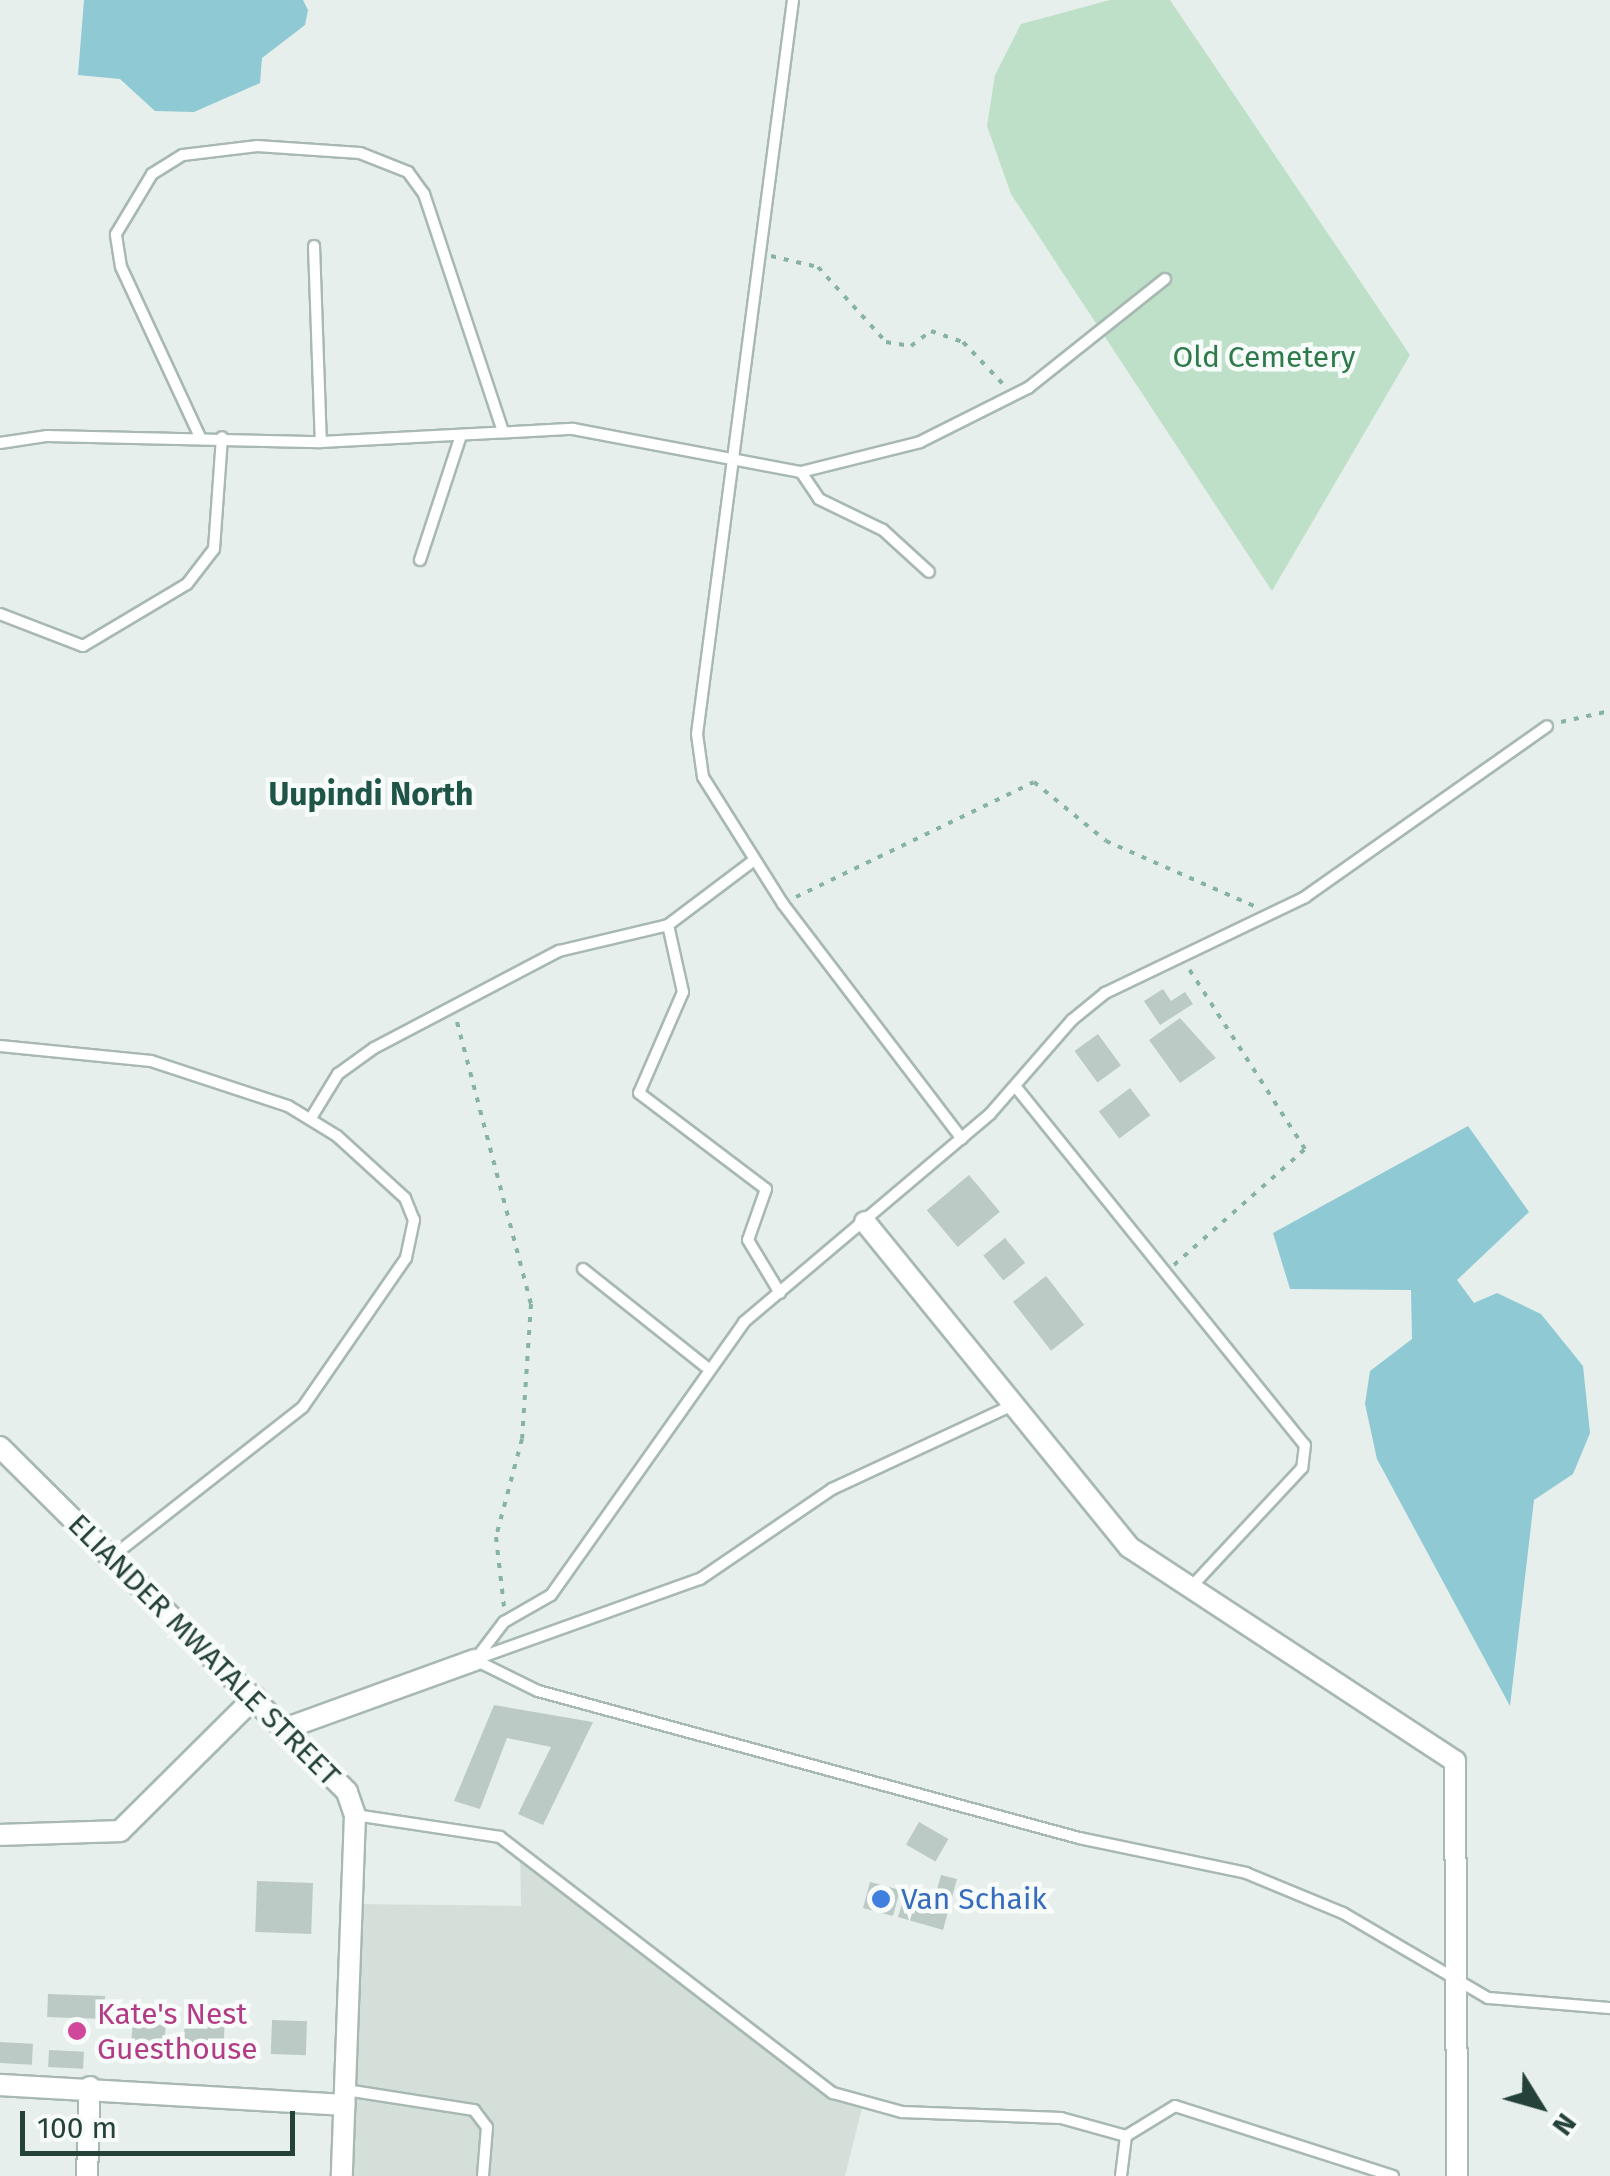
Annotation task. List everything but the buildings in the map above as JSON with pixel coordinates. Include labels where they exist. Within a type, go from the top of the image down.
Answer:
[{"type":"street","points":[[864,1222],[1101,1519],[1190,1589],[1455,1760],[1457,2176]]},
{"type":"street","name":"ELIANDER MWATALE STREET","points":[[0,1447],[287,1728],[347,1792],[355,1814],[342,2176]]},
{"type":"street","points":[[287,1728],[476,1660]]},
{"type":"street","points":[[0,1835],[95,1836],[140,1820],[255,1698]]},
{"type":"street","points":[[0,2085],[345,2098]]},
{"type":"street","points":[[87,2176],[90,2088]]},
{"type":"lane","points":[[792,0],[696,734],[703,777],[753,861],[962,1139]]},
{"type":"lane","points":[[200,437],[121,266],[116,234],[152,174],[184,155],[256,146],[360,153],[408,172],[424,194],[504,432]]},
{"type":"lane","points":[[314,246],[321,442]]},
{"type":"lane","points":[[0,443],[200,437],[321,442],[460,438],[573,428],[730,452],[801,472],[920,442],[1012,396],[1166,279]]},
{"type":"lane","points":[[0,614],[84,646],[187,584],[214,549],[222,437]]},
{"type":"lane","points":[[420,560],[460,438]]},
{"type":"lane","points":[[801,472],[819,499],[883,530],[928,572]]},
{"type":"lane","points":[[476,1660],[504,1622],[551,1596],[705,1366],[780,1294],[962,1139],[1105,993],[1270,914],[1547,726]]},
{"type":"lane","points":[[311,1118],[352,1062],[560,952],[668,925],[753,861]]},
{"type":"lane","points":[[668,925],[683,992],[639,1092],[766,1189],[748,1240],[780,1294]]},
{"type":"lane","points":[[0,1046],[151,1061],[311,1118],[405,1198],[415,1238],[406,1258],[302,1406],[112,1557]]},
{"type":"lane","points":[[1016,1086],[1166,1271],[1307,1456],[1190,1589]]},
{"type":"lane","points":[[582,1269],[705,1366]]},
{"type":"lane","points":[[476,1660],[700,1579],[832,1490],[1009,1406]]},
{"type":"lane","points":[[476,1660],[538,1691],[1079,1838],[1246,1873],[1343,1913],[1458,1987],[1610,2008]]},
{"type":"lane","points":[[355,1814],[500,1836],[834,2094],[902,2112],[1061,2118],[1126,2136]]},
{"type":"lane","points":[[345,2098],[474,2110],[487,2127],[483,2176]]},
{"type":"lane","points":[[1121,2176],[1126,2136],[1156,2111],[1198,2108],[1394,2176]]},
{"type":"path","points":[[758,253],[818,267],[898,348],[932,331],[963,342],[1012,396]]},
{"type":"path","points":[[1547,726],[1610,711]]},
{"type":"path","points":[[783,904],[1034,782],[1106,841],[1270,914]]},
{"type":"path","points":[[1166,1271],[1305,1149],[1180,956]]},
{"type":"path","points":[[452,1007],[531,1304],[522,1440],[494,1559],[504,1622]]},
{"type":"shaded area","points":[[520,1849],[805,2077],[863,2104],[845,2176],[342,2176],[352,1904],[521,1906]]},
{"type":"green space","name":"Old Cemetery","points":[[1110,0],[1170,0],[1410,355],[1272,591],[1011,194],[987,126],[995,75],[1021,24]]},
{"type":"water","points":[[84,0],[303,0],[308,10],[305,25],[262,58],[260,83],[194,112],[155,111],[120,79],[78,75]]},
{"type":"water","points":[[1468,1126],[1529,1212],[1457,1280],[1474,1303],[1497,1293],[1541,1314],[1583,1366],[1590,1433],[1573,1474],[1534,1500],[1510,1706],[1377,1459],[1365,1404],[1370,1371],[1412,1339],[1411,1290],[1290,1289],[1273,1233]]},
{"type":"place","name":"Van Schaik","points":[[881,1899]]},
{"type":"place","name":"Kate's Nest Guesthouse","points":[[77,2031]]},
{"type":"district","name":"Uupindi North","points":[[371,794]]}]
